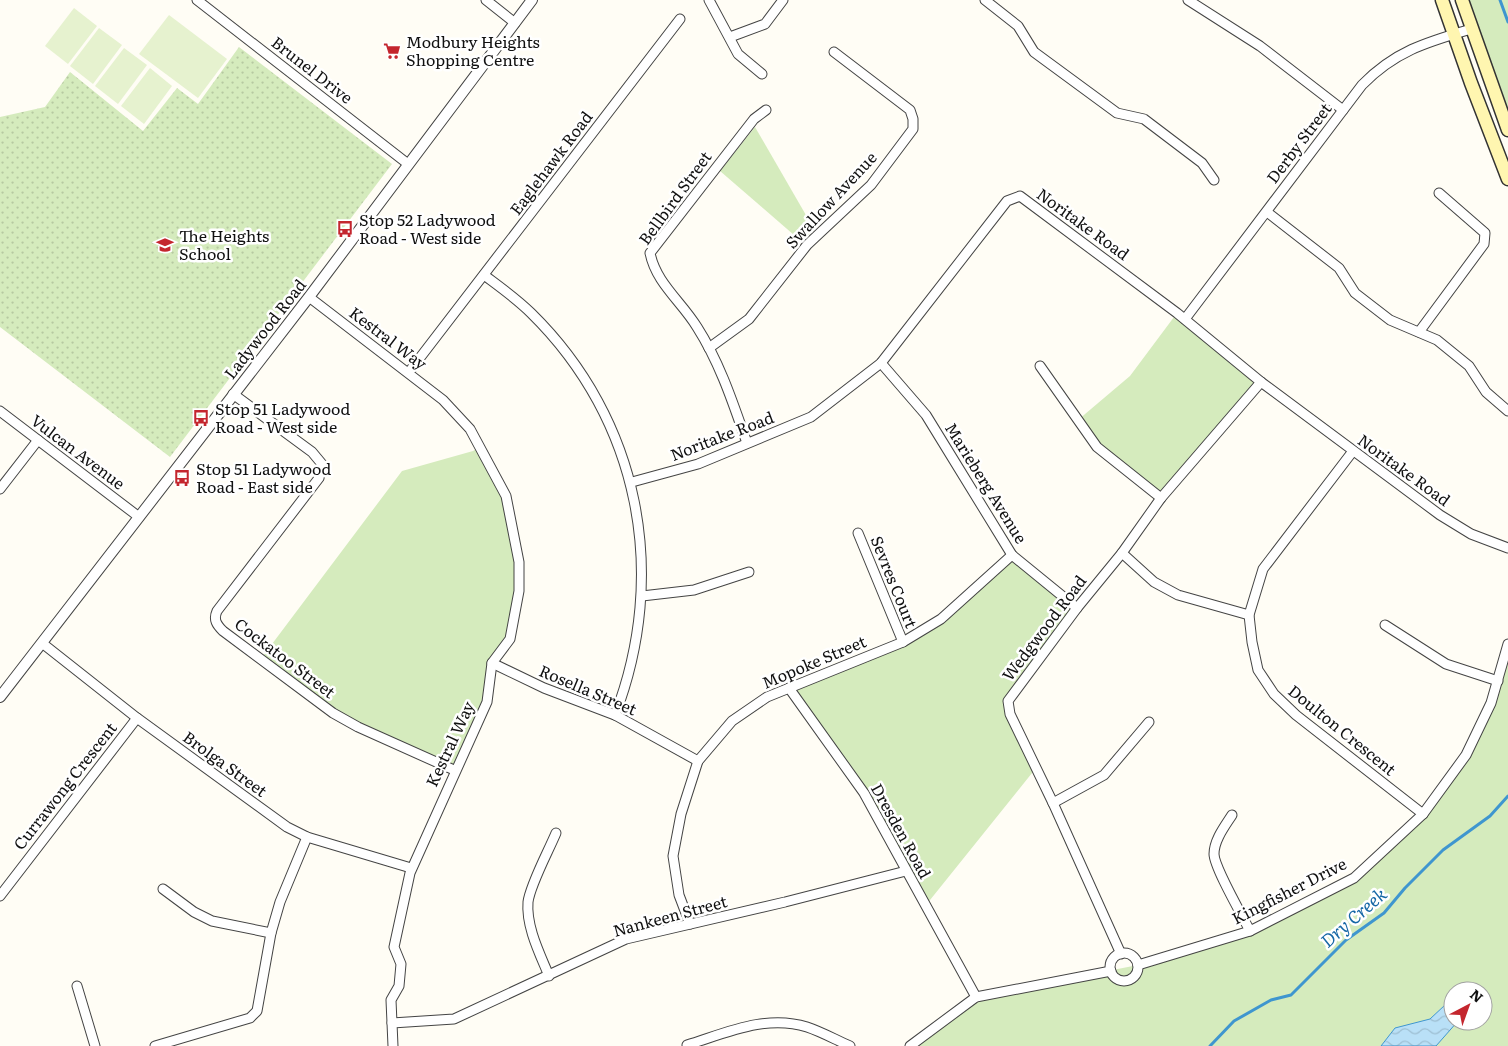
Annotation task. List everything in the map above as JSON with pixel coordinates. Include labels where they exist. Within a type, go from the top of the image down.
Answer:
[{"type":"main road","points":[[1442,0],[1508,179]]},
{"type":"main road","points":[[1462,0],[1508,130]]},
{"type":"street","name":"Brunel Drive","points":[[197,0],[408,164]]},
{"type":"street","points":[[208,8],[214,0]]},
{"type":"street","points":[[486,0],[515,23]]},
{"type":"street","name":"Ladywood Road","points":[[0,697],[310,297],[532,0]]},
{"type":"street","points":[[709,0],[738,54],[762,74]]},
{"type":"street","points":[[730,36],[765,24],[783,0]]},
{"type":"street","points":[[985,0],[1018,26],[1034,52],[1117,113],[1144,119],[1202,163],[1214,180]]},
{"type":"street","points":[[1188,0],[1260,46],[1343,110]]},
{"type":"street","name":"Eaglehawk Road","points":[[409,372],[680,20]]},
{"type":"street","name":"Derby Street","points":[[1185,319],[1362,85],[1390,60],[1415,47],[1471,29]]},
{"type":"street","name":"Swallow Avenue","points":[[709,348],[748,319],[807,244],[870,185],[913,129],[913,119],[910,110],[834,52]]},
{"type":"street","name":"Bellbird Street","points":[[747,443],[720,370],[709,348],[696,325],[653,270],[650,253],[754,119],[766,110]]},
{"type":"street","points":[[1420,332],[1484,244],[1485,233],[1439,193]]},
{"type":"street","name":"Noritake Road","points":[[632,482],[698,464],[811,417],[882,363],[1007,201],[1020,196],[1185,319],[1261,382],[1440,515],[1472,534],[1508,548]]},
{"type":"street","points":[[1267,212],[1339,268],[1355,293],[1390,320],[1404,328],[1420,332],[1437,340],[1469,366],[1486,392],[1508,411]]},
{"type":"street","points":[[484,275],[530,312],[575,364],[597,398],[616,436],[632,482],[642,544],[642,596],[628,682],[615,715]]},
{"type":"street","name":"Kestral Way","points":[[310,297],[443,400],[470,429],[506,496],[519,562],[519,591],[510,639],[492,663],[487,702],[454,770],[411,868],[394,947],[401,964],[399,986],[391,1000],[393,1046]]},
{"type":"street","name":"Marieberg Avenue","points":[[882,363],[926,415],[1012,555],[1077,608]]},
{"type":"street","points":[[1040,366],[1097,447],[1161,498]]},
{"type":"street","name":"Wedgwood Road","points":[[1121,954],[1053,803],[1010,714],[1008,701],[1161,498],[1261,382]]},
{"type":"street","name":"Cockatoo Street","points":[[233,394],[312,452],[322,464],[322,471],[217,611],[215,616],[216,624],[333,713],[358,727],[454,770]]},
{"type":"street","name":"Vulcan Avenue","points":[[0,411],[139,517]]},
{"type":"street","points":[[0,489],[38,440]]},
{"type":"street","name":"Doulton Crescent","points":[[1353,451],[1263,569],[1249,615],[1252,642],[1258,670],[1274,694],[1296,715],[1423,814]]},
{"type":"street","name":"Sevres Court","points":[[858,533],[903,642]]},
{"type":"street","points":[[1122,552],[1154,582],[1178,595],[1249,615]]},
{"type":"street","name":"Mopoke Street","points":[[690,924],[679,895],[674,856],[681,814],[698,761],[732,721],[767,697],[903,642],[941,619],[1012,555]]},
{"type":"street","points":[[642,596],[694,590],[749,572]]},
{"type":"street","points":[[1385,624],[1446,664],[1498,681]]},
{"type":"street","name":"Brolga Street","points":[[42,643],[137,718],[271,817],[307,837],[411,868]]},
{"type":"street","name":"Kingfisher Drive","points":[[1138,965],[1250,931],[1354,878],[1423,814],[1466,755],[1491,703],[1508,644]]},
{"type":"street","name":"Rosella Street","points":[[492,663],[544,688],[615,715],[698,761]]},
{"type":"street","name":"Dresden Road","points":[[788,688],[864,793],[976,997]]},
{"type":"street","name":"Currawong Crescent","points":[[0,896],[137,718]]},
{"type":"street","points":[[1053,803],[1104,775],[1149,722]]},
{"type":"street","points":[[1232,815],[1219,837],[1214,854],[1225,882],[1250,931]]},
{"type":"street","points":[[549,976],[537,948],[528,912],[528,900],[556,833]]},
{"type":"street","points":[[155,1046],[250,1018],[257,1011],[271,933],[280,902],[307,837]]},
{"type":"street","name":"Nankeen Street","points":[[392,1022],[454,1019],[626,939],[906,870]]},
{"type":"street","points":[[163,889],[194,912],[212,921],[271,933]]},
{"type":"street","points":[[1121,954],[1130,955],[1138,965],[1136,974],[1130,980],[1120,981],[1111,971],[1114,959],[1121,954]]},
{"type":"street","points":[[910,1046],[976,997],[1111,971]]},
{"type":"street","points":[[77,986],[95,1046]]},
{"type":"street","points":[[687,1046],[748,1026],[767,1022],[806,1027],[850,1046]]},
{"type":"green space","points":[[1468,0],[1508,0],[1508,115]]},
{"type":"green space","points":[[74,8],[97,26],[68,64],[45,46]]},
{"type":"green space","points":[[169,15],[227,59],[198,98],[139,54]]},
{"type":"green space","points":[[99,28],[122,45],[93,84],[70,66]]},
{"type":"green space","name":"The Heights School","points":[[239,47],[392,164],[170,457],[0,327],[0,117],[45,107],[70,72],[143,131],[177,88],[198,104]]},
{"type":"green space","points":[[124,48],[147,65],[118,104],[95,86]]},
{"type":"green space","points":[[150,68],[172,86],[144,124],[121,106]]},
{"type":"green space","points":[[755,127],[814,229],[802,242],[720,171]]},
{"type":"green space","points":[[1177,313],[1261,382],[1161,498],[1097,447],[1078,420],[1130,376]]},
{"type":"green space","points":[[481,446],[506,496],[519,562],[514,624],[498,654],[487,702],[454,770],[358,727],[260,660],[402,471],[473,451]]},
{"type":"green space","points":[[1012,555],[1077,608],[1008,701],[1036,768],[926,905],[864,793],[789,688],[903,642],[941,619]]},
{"type":"green space","points":[[1508,644],[1508,1046],[910,1046],[976,997],[1138,965],[1250,931],[1354,878],[1423,814],[1466,755],[1498,681]]},
{"type":"water","points":[[1443,1007],[1443,1031],[1449,1031],[1436,1046],[1381,1046],[1395,1028],[1430,1019]]},
{"type":"waterway","points":[[1500,0],[1508,22]]},
{"type":"waterway","name":"Dry Creek","points":[[1210,1046],[1234,1021],[1271,1000],[1291,995],[1346,940],[1384,913],[1405,888],[1443,850],[1490,816],[1508,796]]},
{"type":"place","name":"Modbury Heights Shopping Centre","points":[[392,51]]},
{"type":"place","name":"Stop 52 Ladywood Road - West side","points":[[345,229]]},
{"type":"place","name":"The Heights School","points":[[165,245]]},
{"type":"place","name":"Stop 51 Ladywood Road - West side","points":[[201,418]]},
{"type":"place","name":"Stop 51 Ladywood Road - East side","points":[[182,478]]}]
